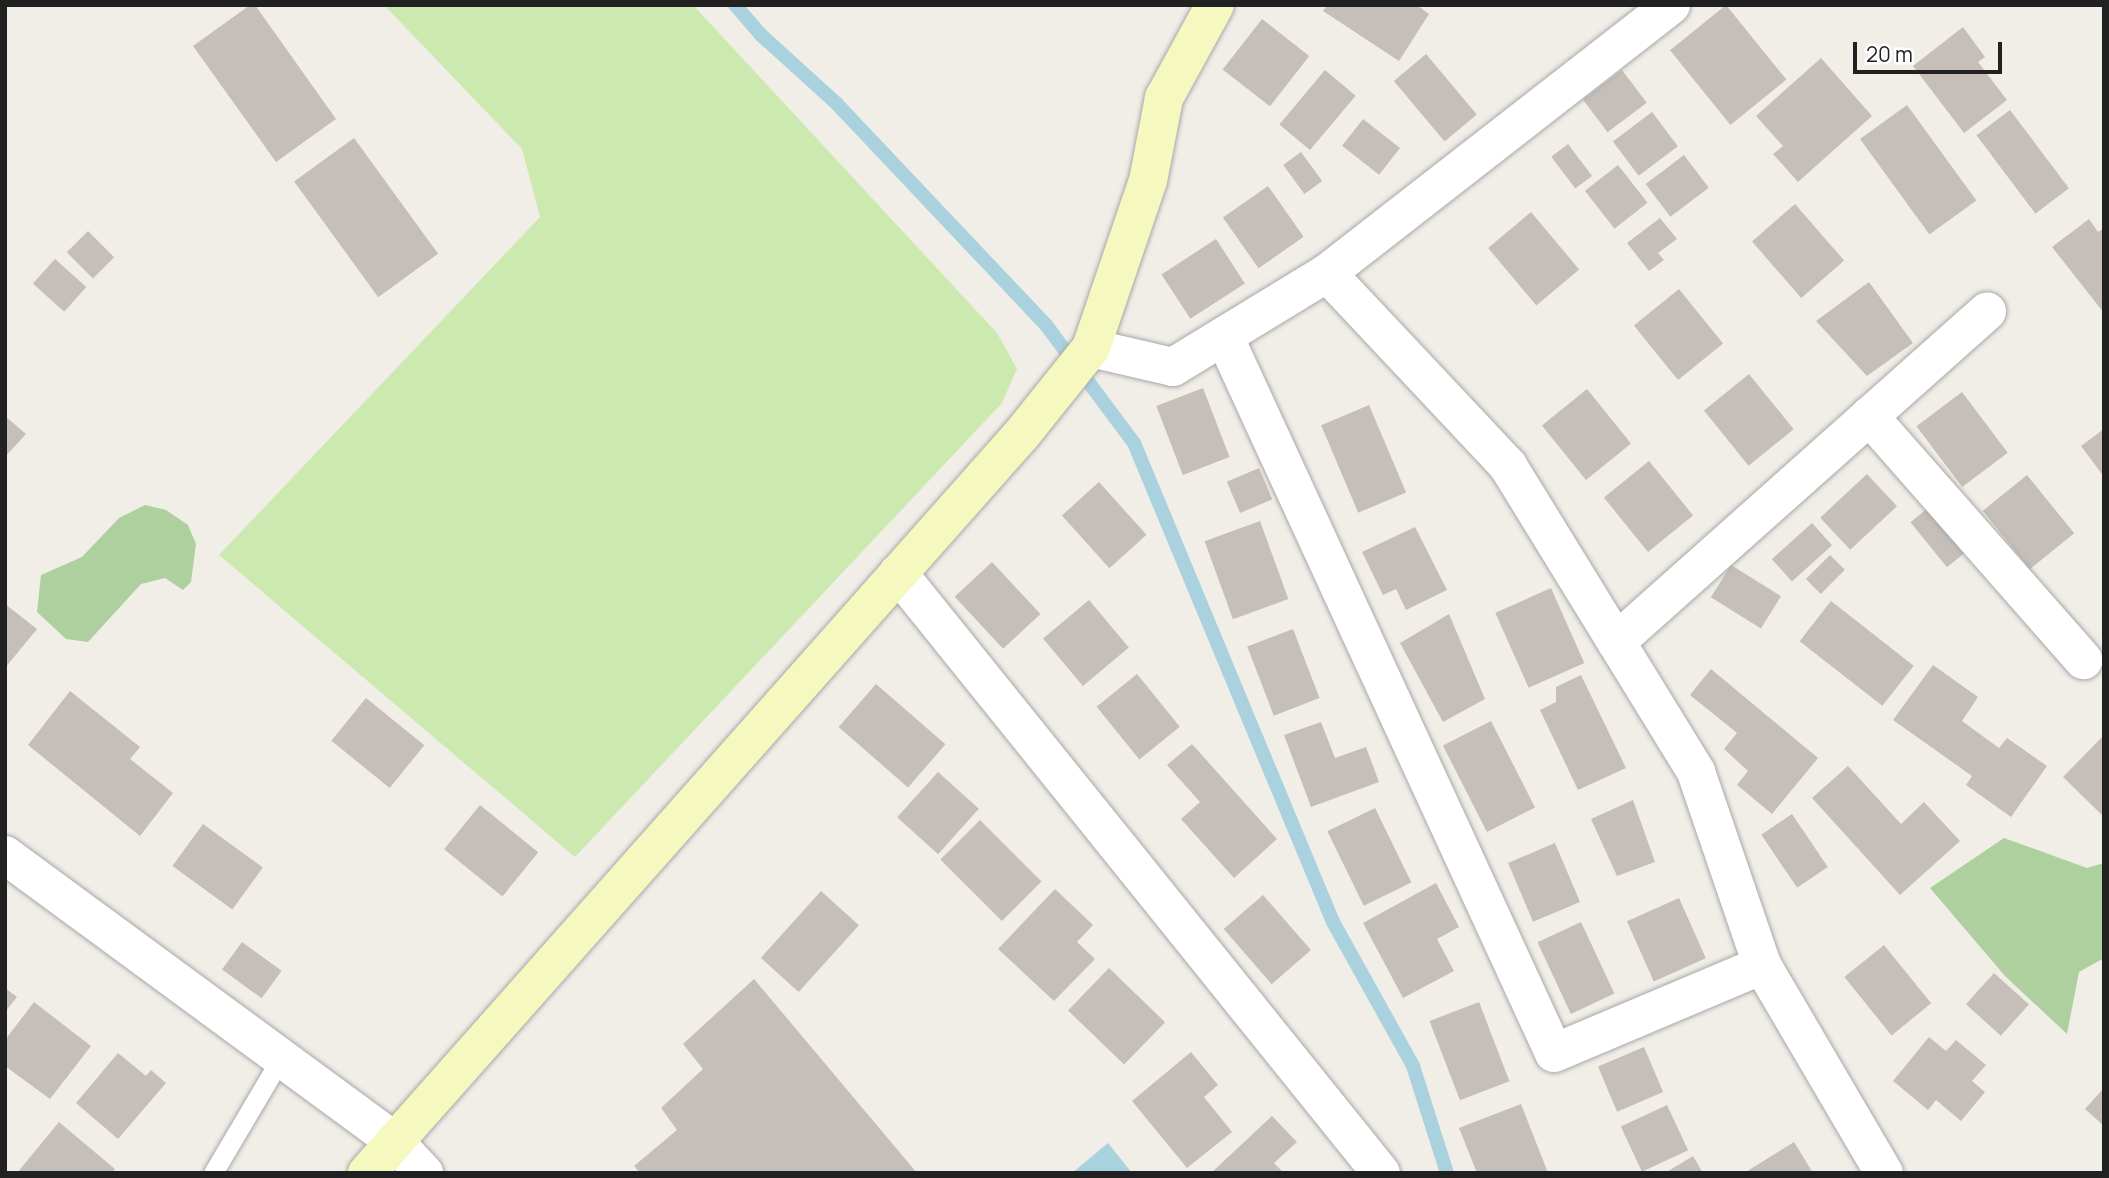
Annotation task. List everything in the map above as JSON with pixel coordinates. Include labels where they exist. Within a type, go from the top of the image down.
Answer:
[{"type":"street","points":[[367,1173],[1022,434],[1091,348],[1148,181],[1164,98],[1215,5]]},
{"type":"street","points":[[1091,348],[1172,367],[1327,273],[1671,5]]},
{"type":"street","points":[[1327,273],[1507,466],[1616,642],[1696,772],[1762,965],[1884,1173]]},
{"type":"street","points":[[1616,642],[1987,312]]},
{"type":"street","points":[[1224,336],[1554,1053],[1762,965]]},
{"type":"street","points":[[1869,416],[2083,660]]},
{"type":"street","points":[[898,573],[1381,1173]]},
{"type":"street","points":[[5,855],[394,1141],[424,1173]]},
{"type":"lane","points":[[213,1173],[281,1058]]},
{"type":"green space","points":[[384,5],[693,5],[997,333],[1017,369],[1002,403],[575,857],[219,555],[540,217],[522,149]]},
{"type":"green space","points":[[145,505],[166,510],[188,525],[196,544],[191,582],[183,590],[165,578],[141,584],[88,642],[66,639],[37,612],[41,575],[82,557],[119,518]]},
{"type":"green space","points":[[2004,838],[2087,868],[2104,863],[2104,958],[2079,972],[2067,1034],[2005,976],[1930,888]]},
{"type":"water","points":[[1108,1143],[1132,1173],[1072,1173]]},
{"type":"building","points":[[250,5],[255,5],[336,119],[276,162],[193,46]]},
{"type":"building","points":[[1327,5],[1417,5],[1429,14],[1399,61],[1323,11]]},
{"type":"building","points":[[1726,5],[1786,80],[1730,125],[1670,50]]},
{"type":"building","points":[[1262,19],[1309,56],[1270,106],[1223,69]]},
{"type":"building","points":[[1963,27],[1985,57],[1978,62],[2007,100],[1964,133],[1913,66]]},
{"type":"building","points":[[1426,54],[1477,115],[1445,142],[1394,81]]},
{"type":"building","points":[[1821,58],[1872,116],[1798,182],[1773,154],[1783,146],[1756,116]]},
{"type":"building","points":[[1325,70],[1356,96],[1310,150],[1279,124]]},
{"type":"building","points":[[1622,70],[1647,103],[1608,132],[1583,99]]},
{"type":"building","points":[[1907,105],[1976,200],[1929,235],[1860,139]]},
{"type":"building","points":[[2010,110],[2069,188],[2035,214],[1976,135]]},
{"type":"building","points":[[1652,112],[1678,146],[1639,176],[1613,141]]},
{"type":"building","points":[[1363,119],[1400,148],[1379,175],[1342,146]]},
{"type":"building","points":[[354,138],[438,254],[378,297],[294,181]]},
{"type":"building","points":[[1568,144],[1592,176],[1575,189],[1551,157]]},
{"type":"building","points":[[1301,152],[1322,181],[1304,194],[1283,165]]},
{"type":"building","points":[[1684,155],[1709,188],[1670,217],[1646,184]]},
{"type":"building","points":[[1618,165],[1648,203],[1614,229],[1585,191]]},
{"type":"building","points":[[1268,186],[1304,237],[1259,268],[1223,218]]},
{"type":"building","points":[[1795,204],[1844,261],[1801,298],[1752,241]]},
{"type":"building","points":[[1531,212],[1579,269],[1536,305],[1488,248]]},
{"type":"building","points":[[1660,218],[1677,239],[1658,253],[1664,260],[1649,271],[1627,243]]},
{"type":"building","points":[[2089,219],[2098,232],[2104,228],[2104,313],[2052,247]]},
{"type":"building","points":[[88,231],[114,257],[93,278],[67,252]]},
{"type":"building","points":[[1216,239],[1245,283],[1190,319],[1161,274]]},
{"type":"building","points":[[55,259],[86,287],[64,312],[33,284]]},
{"type":"building","points":[[1869,282],[1913,343],[1867,376],[1816,321]]},
{"type":"building","points":[[1679,289],[1723,343],[1678,380],[1634,326]]},
{"type":"building","points":[[1749,374],[1794,429],[1749,466],[1704,411]]},
{"type":"building","points":[[1203,388],[1230,457],[1183,475],[1156,406]]},
{"type":"building","points":[[1587,389],[1631,443],[1586,480],[1542,426]]},
{"type":"building","points":[[1962,392],[2008,453],[1962,487],[1916,426]]},
{"type":"building","points":[[1369,405],[1406,492],[1358,513],[1321,425]]},
{"type":"building","points":[[5,416],[26,434],[5,457]]},
{"type":"building","points":[[2104,429],[2104,477],[2081,446]]},
{"type":"building","points":[[1649,461],[1693,515],[1648,552],[1604,498]]},
{"type":"building","points":[[1259,468],[1272,499],[1240,513],[1227,482]]},
{"type":"building","points":[[1867,474],[1897,506],[1850,550],[1820,518]]},
{"type":"building","points":[[2027,475],[2074,533],[2030,569],[1983,511]]},
{"type":"building","points":[[1099,482],[1147,535],[1109,568],[1062,515]]},
{"type":"building","points":[[1933,504],[1970,549],[1947,567],[1910,522]]},
{"type":"building","points":[[1260,521],[1288,599],[1233,619],[1205,541]]},
{"type":"building","points":[[1812,523],[1832,545],[1792,581],[1772,559]]},
{"type":"building","points":[[1415,527],[1447,590],[1406,610],[1396,589],[1383,595],[1362,552]]},
{"type":"building","points":[[1830,555],[1845,570],[1821,594],[1806,579]]},
{"type":"building","points":[[992,562],[1040,614],[1003,649],[955,597]]},
{"type":"building","points":[[1731,565],[1781,596],[1761,628],[1711,597]]},
{"type":"building","points":[[1551,588],[1584,663],[1529,688],[1495,613]]},
{"type":"building","points":[[1089,600],[1129,647],[1083,686],[1043,639]]},
{"type":"building","points":[[1831,601],[1914,666],[1882,706],[1800,641]]},
{"type":"building","points":[[5,604],[37,629],[5,668]]},
{"type":"building","points":[[1449,614],[1485,699],[1443,722],[1400,643]]},
{"type":"building","points":[[1293,629],[1320,698],[1274,716],[1247,647]]},
{"type":"building","points":[[1933,665],[1978,697],[1962,721],[1999,748],[2007,738],[2047,766],[2011,817],[1966,785],[1972,776],[1893,720]]},
{"type":"building","points":[[1711,669],[1818,758],[1772,814],[1737,785],[1748,771],[1724,749],[1737,733],[1690,695]]},
{"type":"building","points":[[1137,674],[1180,727],[1139,760],[1097,707]]},
{"type":"building","points":[[1581,675],[1626,768],[1578,790],[1540,710],[1556,702],[1556,687]]},
{"type":"building","points":[[876,684],[945,744],[908,787],[839,727]]},
{"type":"building","points":[[70,691],[140,747],[130,759],[173,793],[140,836],[28,745]]},
{"type":"building","points":[[366,698],[424,745],[390,788],[331,741]]},
{"type":"building","points":[[1491,721],[1535,807],[1487,832],[1443,746]]},
{"type":"building","points":[[1321,722],[1335,758],[1366,747],[1379,782],[1311,807],[1284,735]]},
{"type":"building","points":[[2104,735],[2104,817],[2063,777]]},
{"type":"building","points":[[1192,744],[1277,839],[1234,878],[1181,819],[1200,802],[1167,765]]},
{"type":"building","points":[[1848,766],[1901,824],[1924,802],[1960,841],[1900,895],[1812,798]]},
{"type":"building","points":[[938,772],[979,809],[938,854],[897,817]]},
{"type":"building","points":[[1633,800],[1655,862],[1617,876],[1591,819]]},
{"type":"building","points":[[480,805],[538,852],[502,896],[444,849]]},
{"type":"building","points":[[1375,808],[1411,883],[1364,906],[1327,831]]},
{"type":"building","points":[[1792,814],[1828,867],[1797,888],[1761,835]]},
{"type":"building","points":[[980,820],[1042,882],[1002,921],[940,860]]},
{"type":"building","points":[[203,824],[263,867],[232,910],[172,866]]},
{"type":"building","points":[[1555,843],[1580,902],[1533,922],[1508,863]]},
{"type":"building","points":[[1436,883],[1459,927],[1437,939],[1454,971],[1403,998],[1363,923]]},
{"type":"building","points":[[1055,889],[1093,925],[1077,942],[1095,959],[1054,1001],[998,949]]},
{"type":"building","points":[[821,891],[859,925],[799,992],[761,958]]},
{"type":"building","points":[[1263,895],[1311,950],[1272,984],[1224,929]]},
{"type":"building","points":[[1679,898],[1706,958],[1654,981],[1627,921]]},
{"type":"building","points":[[1581,922],[1614,994],[1571,1014],[1537,942]]},
{"type":"building","points":[[242,942],[282,971],[262,998],[222,970]]},
{"type":"building","points":[[1884,945],[1931,1003],[1892,1035],[1844,977]]},
{"type":"building","points":[[1109,968],[1165,1022],[1124,1065],[1068,1010]]},
{"type":"building","points":[[1994,973],[2029,1004],[2001,1036],[1966,1004]]},
{"type":"building","points":[[754,979],[917,1173],[640,1173],[634,1166],[677,1130],[661,1108],[703,1069],[683,1044]]},
{"type":"building","points":[[5,988],[17,997],[5,1012]]},
{"type":"building","points":[[34,1002],[91,1046],[50,1099],[5,1066],[5,1040]]},
{"type":"building","points":[[1479,1002],[1509,1081],[1460,1100],[1430,1021]]},
{"type":"building","points":[[1929,1037],[1946,1051],[1956,1040],[1986,1065],[1972,1081],[1985,1092],[1961,1121],[1936,1100],[1928,1110],[1893,1081]]},
{"type":"building","points":[[1644,1047],[1663,1092],[1617,1112],[1598,1067]]},
{"type":"building","points":[[1191,1052],[1218,1085],[1204,1097],[1232,1132],[1187,1168],[1132,1101]]},
{"type":"building","points":[[118,1053],[146,1076],[151,1070],[166,1083],[118,1139],[76,1103]]},
{"type":"building","points":[[2104,1088],[2104,1126],[2085,1109]]},
{"type":"building","points":[[1521,1104],[1548,1173],[1477,1173],[1459,1128]]},
{"type":"building","points":[[1667,1105],[1688,1150],[1642,1172],[1621,1127]]},
{"type":"building","points":[[1272,1116],[1297,1142],[1274,1163],[1284,1173],[1211,1173]]},
{"type":"building","points":[[59,1122],[115,1169],[112,1173],[17,1173]]},
{"type":"building","points":[[1794,1142],[1813,1173],[1744,1173]]},
{"type":"building","points":[[1693,1156],[1703,1173],[1665,1173]]},
{"type":"waterway","points":[[735,5],[761,35],[837,104],[1046,325],[1134,443],[1333,922],[1413,1066],[1447,1173]]}]
